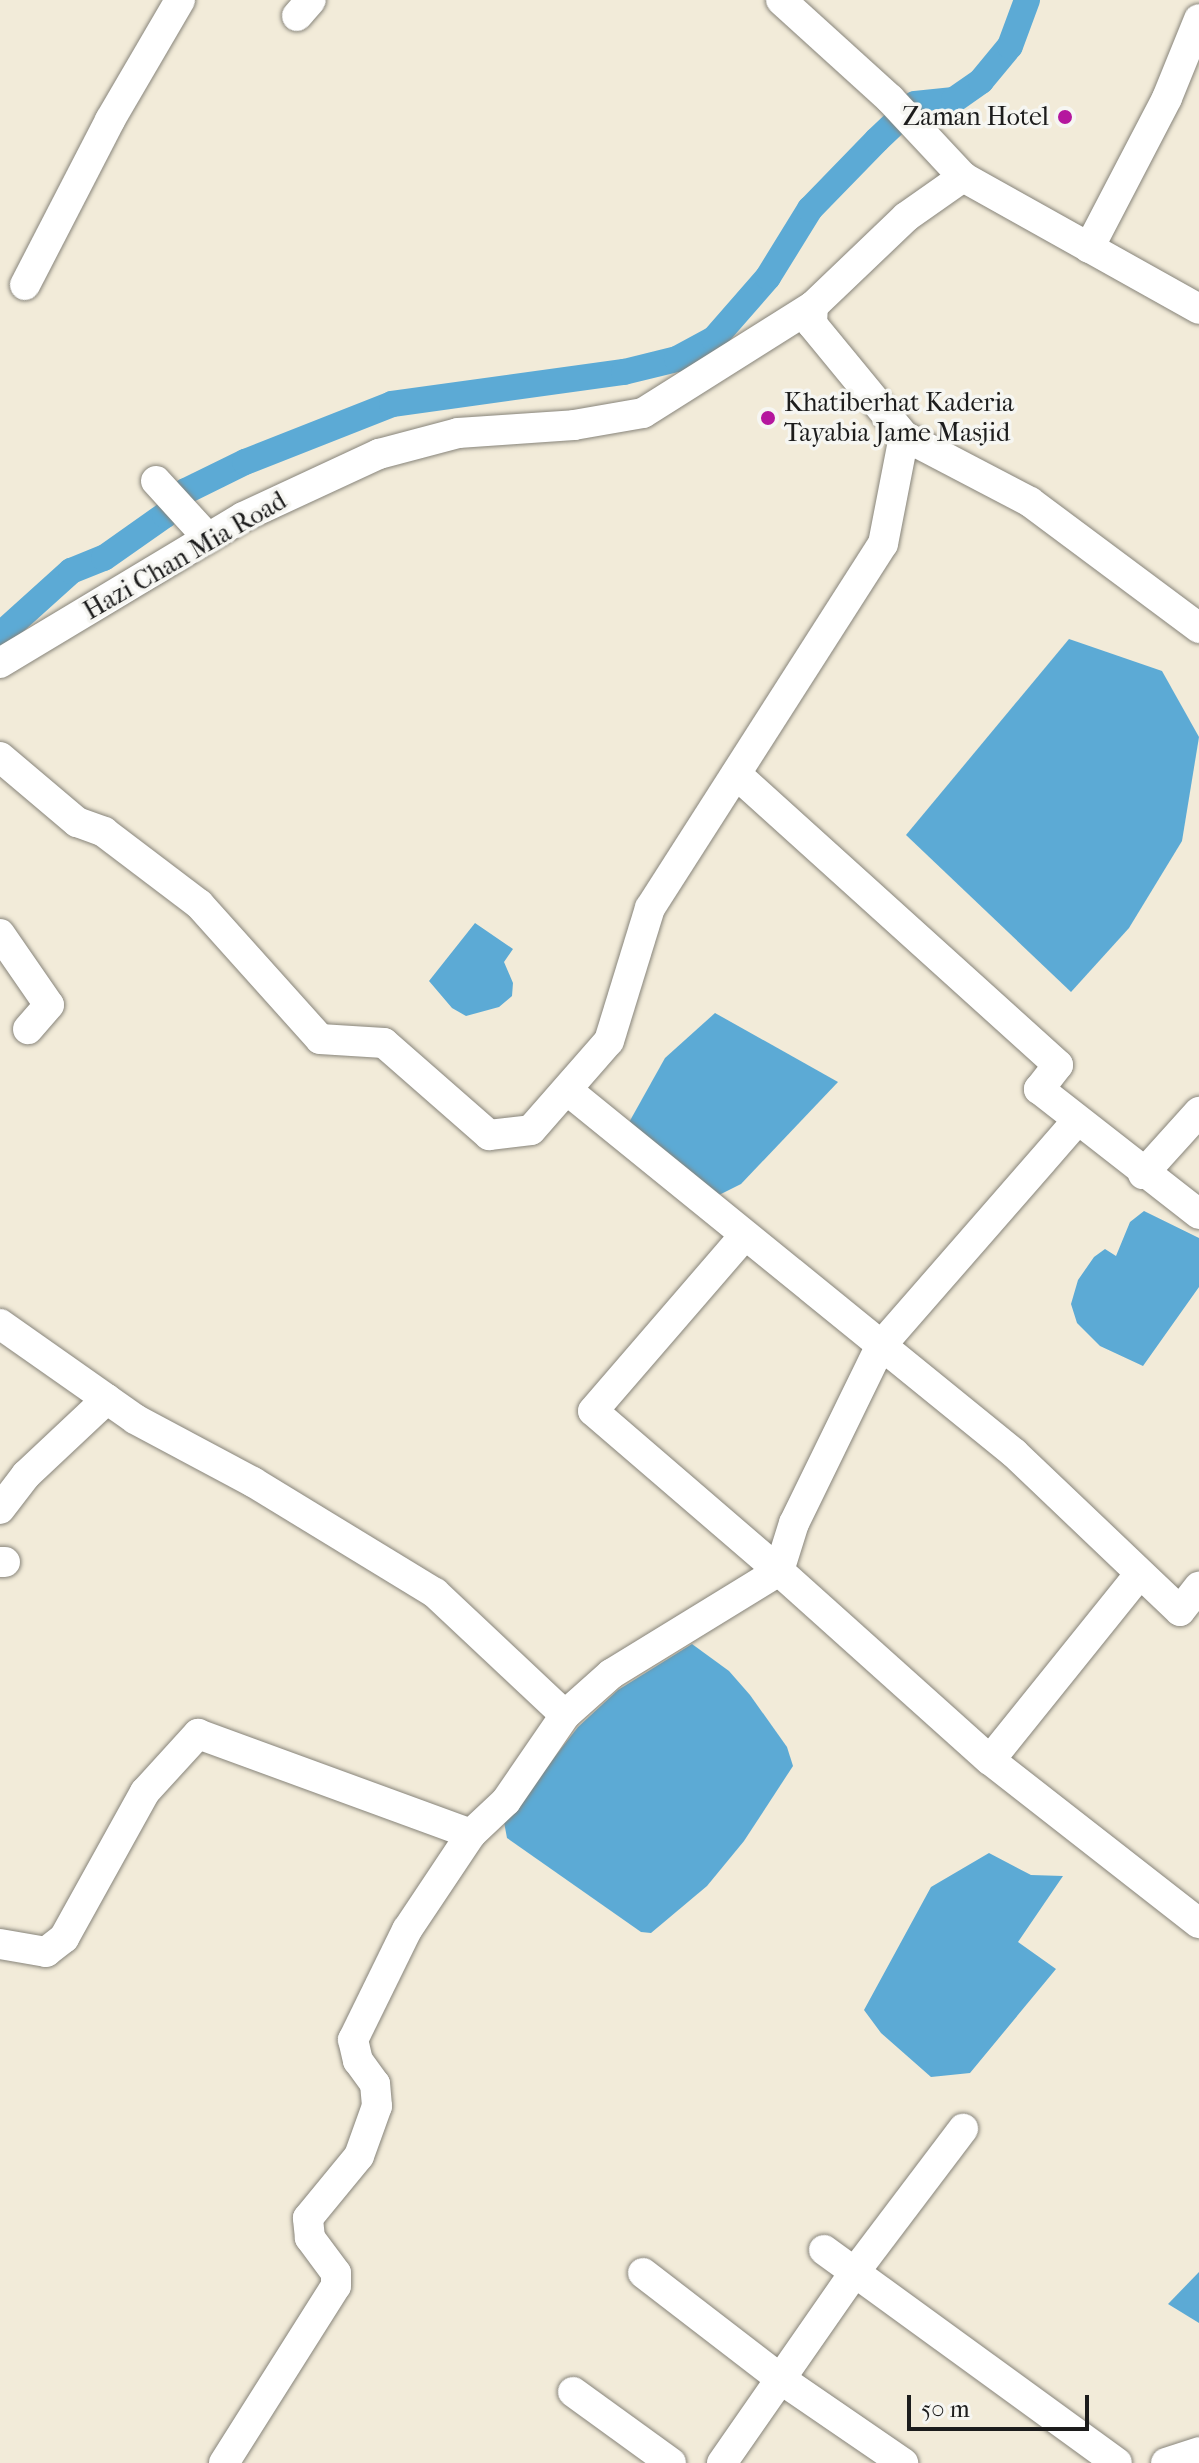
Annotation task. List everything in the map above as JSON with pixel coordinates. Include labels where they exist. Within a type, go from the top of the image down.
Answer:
[{"type":"street","points":[[25,285],[110,120],[180,0]]},
{"type":"street","points":[[781,0],[890,99],[963,177],[1199,309]]},
{"type":"street","points":[[1089,248],[1167,98],[1199,19]]},
{"type":"street","name":"Hazi Chan Mia Road","points":[[0,663],[208,538],[379,454],[458,433],[574,425],[643,413],[813,306],[906,217],[963,177]]},
{"type":"street","points":[[813,306],[812,324],[904,436],[1030,502],[1199,628]]},
{"type":"street","points":[[0,757],[77,822],[104,832],[199,904],[320,1039],[384,1043],[489,1135],[531,1130],[609,1041],[650,908],[883,544],[904,436]]},
{"type":"street","points":[[156,481],[208,538]]},
{"type":"street","points":[[736,774],[1058,1065],[1039,1089],[1076,1122],[1199,1214]]},
{"type":"street","points":[[0,934],[49,1005],[28,1029]]},
{"type":"street","points":[[567,1090],[1014,1453],[1138,1576],[1180,1611],[1198,1589]]},
{"type":"street","points":[[1143,1174],[1199,1112]]},
{"type":"street","points":[[224,2463],[336,2286],[336,2273],[307,2228],[308,2218],[359,2156],[377,2106],[375,2084],[358,2061],[353,2040],[407,1930],[471,1834],[506,1801],[565,1715],[611,1674],[779,1571],[794,1523],[880,1347],[1076,1122]]},
{"type":"street","points":[[744,1236],[593,1411],[779,1571],[990,1760],[1199,1923]]},
{"type":"street","points":[[0,1324],[107,1399],[435,1593],[565,1715]]},
{"type":"street","points":[[0,1509],[26,1475],[107,1399]]},
{"type":"street","points":[[990,1760],[1138,1576]]},
{"type":"street","points":[[0,1944],[46,1952],[64,1938],[145,1792],[198,1734],[471,1834]]},
{"type":"street","points":[[722,2463],[854,2273],[963,2129]]},
{"type":"street","points":[[824,2250],[1117,2463]]},
{"type":"street","points":[[643,2273],[782,2380],[903,2463]]},
{"type":"street","points":[[573,2392],[671,2463]]},
{"type":"street","points":[[1166,2463],[1199,2452]]},
{"type":"water","points":[[1069,639],[1162,671],[1199,737],[1182,841],[1129,928],[1071,992],[906,835]]},
{"type":"water","points":[[475,923],[513,949],[504,962],[513,983],[512,996],[499,1007],[466,1016],[452,1008],[429,981]]},
{"type":"water","points":[[715,1013],[838,1082],[741,1184],[705,1202],[627,1126],[665,1058]]},
{"type":"water","points":[[1144,1211],[1199,1238],[1199,1287],[1143,1366],[1100,1346],[1077,1323],[1071,1304],[1078,1280],[1094,1257],[1105,1249],[1116,1256],[1130,1222]]},
{"type":"water","points":[[692,1644],[729,1671],[750,1695],[787,1747],[793,1766],[744,1841],[707,1886],[651,1933],[641,1932],[507,1838],[504,1822],[578,1727],[618,1690]]},
{"type":"water","points":[[989,1853],[1031,1875],[1063,1876],[1018,1942],[1056,1969],[970,2073],[931,2077],[881,2033],[864,2010],[931,1887]]},
{"type":"water","points":[[1199,2272],[1199,2323],[1168,2304]]},
{"type":"waterway","points":[[0,635],[71,571],[104,558],[165,515],[186,491],[245,462],[392,404],[624,372],[677,359],[714,339],[768,277],[810,209],[877,140],[915,104],[954,100],[981,81],[1010,46],[1027,0]]},
{"type":"place","name":"Zaman Hotel","points":[[1065,117]]},
{"type":"place","name":"Khatiberhat Kaderia Tayabia Jame Masjid","points":[[768,418]]}]
